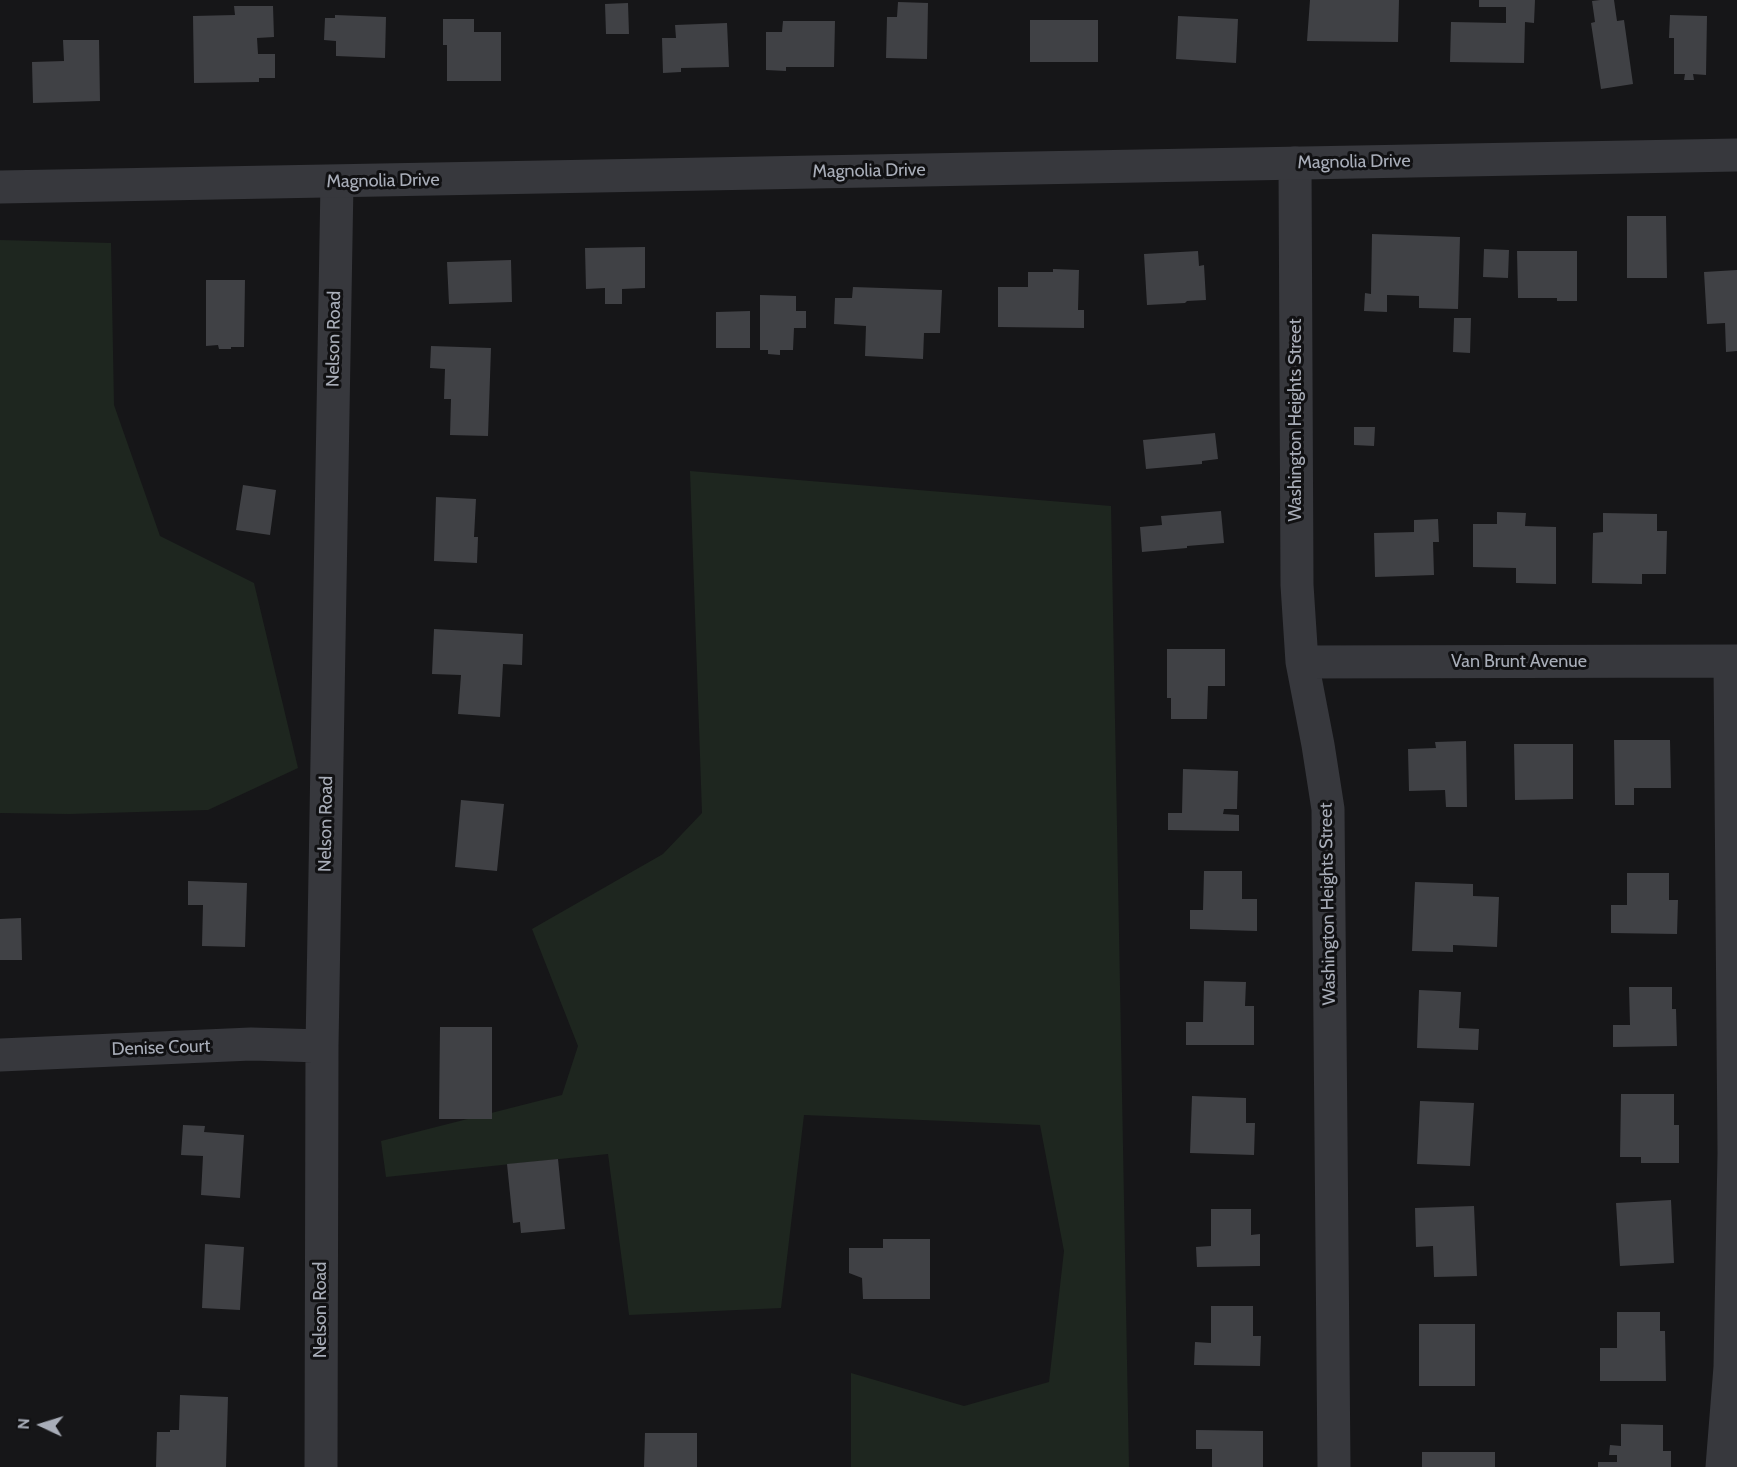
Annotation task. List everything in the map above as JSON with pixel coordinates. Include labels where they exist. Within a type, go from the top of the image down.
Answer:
[{"type":"street","name":"Magnolia Drive","points":[[0,187],[1737,155]]},
{"type":"street","name":"Washington Heights Street","points":[[1295,163],[1297,585],[1302,662],[1328,809],[1334,1467]]},
{"type":"street","name":"Nelson Road","points":[[321,1467],[322,1046],[337,182]]},
{"type":"street","name":"Van Brunt Avenue","points":[[1302,662],[1733,661]]},
{"type":"street","points":[[1722,1467],[1730,1367],[1734,1153],[1733,661]]},
{"type":"street","name":"Denise Court","points":[[0,1055],[251,1044],[322,1046]]},
{"type":"shaded area","points":[[0,240],[111,243],[114,405],[160,536],[254,583],[298,768],[208,810],[69,814],[0,813]]},
{"type":"shaded area","points":[[690,471],[1111,506],[1129,1467],[851,1467],[851,1373],[964,1406],[1049,1382],[1064,1251],[1040,1125],[804,1115],[781,1308],[629,1315],[608,1154],[386,1177],[381,1141],[562,1095],[578,1046],[532,929],[663,854],[702,813]]},
{"type":"building","points":[[1310,0],[1399,0],[1398,42],[1307,41]]},
{"type":"building","points":[[1479,0],[1535,0],[1534,23],[1525,22],[1524,63],[1450,62],[1451,22],[1506,23],[1506,7],[1479,7]]},
{"type":"building","points":[[1614,0],[1617,21],[1624,20],[1633,84],[1601,89],[1591,23],[1595,22],[1592,1]]},
{"type":"building","points":[[898,2],[928,3],[927,59],[886,58],[887,17],[897,17]]},
{"type":"building","points":[[628,3],[629,34],[606,34],[605,4]]},
{"type":"building","points":[[234,6],[273,6],[274,37],[257,38],[258,54],[275,54],[275,78],[259,78],[259,82],[194,83],[193,16],[235,15]]},
{"type":"building","points":[[335,15],[386,17],[385,58],[336,56],[336,41],[324,40],[325,18],[335,18]]},
{"type":"building","points":[[1670,15],[1707,16],[1706,75],[1693,74],[1694,80],[1684,80],[1685,74],[1674,74],[1674,38],[1669,38]]},
{"type":"building","points":[[1178,16],[1238,19],[1236,63],[1176,59]]},
{"type":"building","points":[[443,19],[474,19],[474,32],[501,32],[501,81],[447,81],[447,45],[443,45]]},
{"type":"building","points":[[1030,20],[1098,20],[1098,62],[1030,62]]},
{"type":"building","points":[[783,21],[835,21],[834,67],[786,67],[786,71],[766,70],[766,32],[782,32]]},
{"type":"building","points":[[727,23],[729,67],[681,68],[681,72],[663,73],[662,38],[676,38],[675,25]]},
{"type":"building","points":[[63,40],[99,40],[100,101],[33,103],[32,62],[64,61]]},
{"type":"building","points":[[1627,216],[1666,216],[1667,278],[1627,278]]},
{"type":"building","points":[[1372,234],[1460,237],[1458,309],[1419,308],[1419,296],[1387,295],[1387,312],[1364,311],[1365,293],[1371,294]]},
{"type":"building","points":[[645,247],[645,288],[622,289],[622,304],[605,304],[605,288],[586,289],[585,248]]},
{"type":"building","points":[[1484,249],[1509,250],[1508,278],[1483,277]]},
{"type":"building","points":[[1198,251],[1199,266],[1204,265],[1206,300],[1147,305],[1144,254]]},
{"type":"building","points":[[1517,251],[1577,251],[1577,301],[1557,301],[1557,298],[1518,298]]},
{"type":"building","points":[[511,260],[512,302],[449,304],[447,262]]},
{"type":"building","points":[[1053,269],[1079,270],[1078,310],[1084,310],[1084,328],[998,327],[998,287],[1028,287],[1028,272],[1053,272]]},
{"type":"building","points":[[1737,270],[1737,351],[1726,352],[1725,323],[1707,324],[1704,272]]},
{"type":"building","points":[[206,280],[245,280],[244,347],[219,349],[218,345],[206,346]]},
{"type":"building","points":[[853,287],[942,290],[940,333],[924,333],[923,359],[865,356],[866,326],[834,324],[835,298],[852,298]]},
{"type":"building","points":[[760,295],[796,296],[796,311],[806,311],[806,328],[794,328],[793,350],[780,350],[780,355],[768,354],[768,350],[760,350]]},
{"type":"building","points":[[750,311],[750,348],[716,348],[716,312]]},
{"type":"building","points":[[1454,318],[1471,318],[1470,353],[1453,352]]},
{"type":"building","points":[[431,346],[491,348],[488,436],[450,435],[451,399],[444,399],[445,369],[430,368]]},
{"type":"building","points":[[1354,427],[1375,427],[1374,446],[1354,445]]},
{"type":"building","points":[[1215,433],[1218,459],[1202,461],[1202,464],[1146,469],[1143,440]]},
{"type":"building","points":[[243,485],[276,490],[270,535],[236,530]]},
{"type":"building","points":[[436,497],[476,499],[474,537],[478,537],[477,563],[434,561]]},
{"type":"building","points":[[1221,511],[1224,543],[1142,552],[1140,527],[1162,525],[1161,516]]},
{"type":"building","points":[[1497,512],[1526,513],[1525,526],[1556,527],[1556,584],[1516,583],[1516,568],[1473,567],[1473,524],[1497,524]]},
{"type":"building","points":[[1603,513],[1657,514],[1657,531],[1667,531],[1666,574],[1642,574],[1642,584],[1592,583],[1593,533],[1603,532]]},
{"type":"building","points":[[1438,519],[1439,542],[1433,542],[1434,575],[1375,577],[1374,533],[1414,532],[1414,520]]},
{"type":"building","points":[[434,629],[523,634],[522,665],[503,664],[500,717],[458,714],[461,675],[432,674]]},
{"type":"building","points":[[1167,649],[1225,649],[1225,686],[1208,686],[1207,719],[1171,719],[1171,698],[1167,698]]},
{"type":"building","points":[[1614,740],[1670,740],[1671,788],[1634,788],[1634,805],[1615,805]]},
{"type":"building","points":[[1466,741],[1467,807],[1446,807],[1445,790],[1409,791],[1408,749],[1436,748],[1435,742]]},
{"type":"building","points":[[1514,744],[1573,744],[1573,799],[1515,800]]},
{"type":"building","points":[[1183,769],[1238,771],[1237,809],[1224,809],[1223,814],[1239,815],[1239,831],[1168,830],[1168,813],[1182,813]]},
{"type":"building","points":[[461,800],[504,804],[497,871],[455,867]]},
{"type":"building","points":[[1204,871],[1242,871],[1242,899],[1257,899],[1257,931],[1190,929],[1190,910],[1203,910]]},
{"type":"building","points":[[1627,873],[1669,873],[1669,900],[1678,900],[1677,934],[1611,933],[1611,905],[1627,905]]},
{"type":"building","points":[[188,881],[247,883],[245,947],[202,946],[203,905],[188,905]]},
{"type":"building","points":[[1415,882],[1473,884],[1473,896],[1499,897],[1497,947],[1453,945],[1453,952],[1412,951]]},
{"type":"building","points":[[21,918],[22,960],[0,960],[0,919]]},
{"type":"building","points":[[1204,981],[1246,982],[1245,1006],[1254,1006],[1254,1045],[1186,1045],[1186,1022],[1203,1022]]},
{"type":"building","points":[[1629,987],[1672,987],[1672,1009],[1676,1009],[1677,1046],[1613,1047],[1613,1025],[1630,1025]]},
{"type":"building","points":[[1419,990],[1461,992],[1459,1028],[1479,1029],[1478,1050],[1417,1048]]},
{"type":"building","points":[[440,1027],[492,1027],[492,1119],[439,1119]]},
{"type":"building","points":[[1621,1094],[1674,1094],[1674,1125],[1679,1125],[1679,1163],[1641,1163],[1641,1157],[1620,1157]]},
{"type":"building","points":[[1192,1096],[1246,1098],[1246,1123],[1255,1123],[1254,1155],[1190,1153]]},
{"type":"building","points":[[1420,1101],[1474,1103],[1470,1166],[1417,1164]]},
{"type":"building","points":[[183,1125],[205,1126],[204,1132],[244,1135],[240,1198],[201,1195],[203,1156],[181,1155]]},
{"type":"building","points":[[558,1159],[565,1229],[521,1233],[520,1222],[513,1223],[507,1164]]},
{"type":"building","points":[[1671,1200],[1674,1263],[1620,1266],[1616,1203]]},
{"type":"building","points":[[1474,1206],[1477,1276],[1434,1277],[1433,1246],[1416,1247],[1415,1208]]},
{"type":"building","points":[[1211,1209],[1251,1209],[1251,1235],[1260,1234],[1260,1266],[1197,1267],[1196,1247],[1211,1246]]},
{"type":"building","points":[[883,1239],[930,1239],[930,1299],[863,1299],[862,1278],[849,1273],[849,1248],[883,1248]]},
{"type":"building","points":[[205,1244],[244,1247],[240,1310],[202,1308]]},
{"type":"building","points":[[1211,1306],[1253,1306],[1253,1336],[1261,1336],[1260,1366],[1194,1365],[1195,1342],[1211,1343]]},
{"type":"building","points":[[1617,1312],[1660,1312],[1660,1331],[1665,1331],[1666,1381],[1600,1381],[1600,1348],[1617,1348]]},
{"type":"building","points":[[1419,1324],[1475,1324],[1475,1386],[1419,1386]]},
{"type":"building","points":[[180,1395],[228,1397],[226,1467],[156,1467],[157,1432],[179,1430]]},
{"type":"building","points":[[1621,1424],[1663,1425],[1663,1451],[1671,1451],[1671,1467],[1598,1467],[1598,1462],[1617,1462],[1617,1455],[1609,1455],[1610,1445],[1621,1446]]},
{"type":"building","points":[[1196,1430],[1263,1431],[1263,1467],[1212,1467],[1212,1449],[1196,1449]]},
{"type":"building","points":[[645,1433],[697,1433],[697,1467],[644,1467]]},
{"type":"building","points":[[1422,1452],[1495,1452],[1495,1467],[1422,1467]]}]
